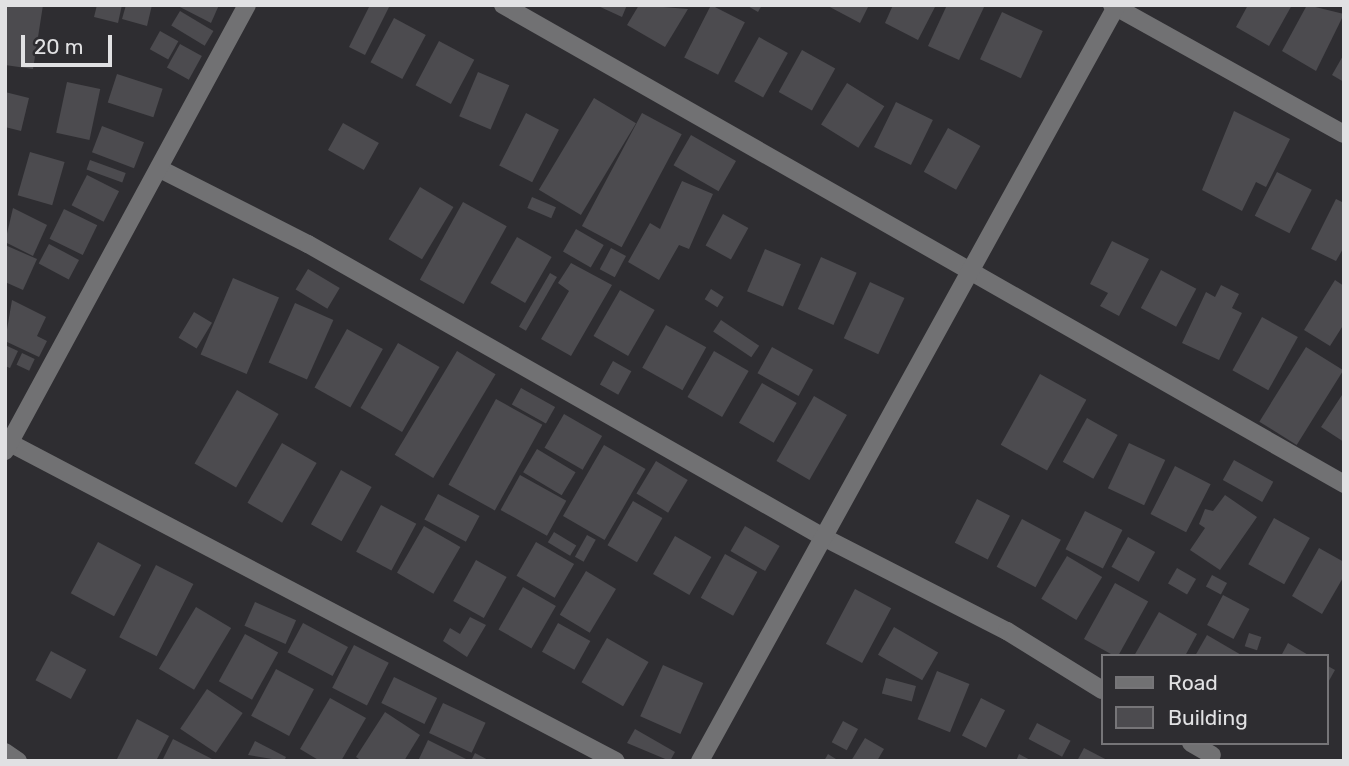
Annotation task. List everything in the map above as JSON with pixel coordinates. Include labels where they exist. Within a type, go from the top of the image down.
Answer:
[{"type":"street","points":[[247,5],[162,170],[8,447],[617,761]]},
{"type":"street","points":[[503,5],[972,269],[1344,484]]},
{"type":"street","points":[[699,761],[825,538],[1115,6],[1344,134]]},
{"type":"street","points":[[162,170],[320,251],[825,538],[1007,631],[1100,689]]},
{"type":"street","points":[[1194,745],[1212,755]]},
{"type":"street","points":[[5,752],[18,761]]},
{"type":"building","points":[[5,5],[43,5],[33,69],[5,65]]},
{"type":"building","points":[[97,5],[122,5],[118,23],[94,17]]},
{"type":"building","points":[[126,5],[152,5],[147,26],[122,19]]},
{"type":"building","points":[[176,5],[219,5],[211,23]]},
{"type":"building","points":[[370,5],[390,5],[365,55],[349,47]]},
{"type":"building","points":[[596,5],[627,5],[622,17]]},
{"type":"building","points":[[639,5],[688,9],[665,47],[627,25]]},
{"type":"building","points":[[711,5],[745,22],[718,75],[684,58]]},
{"type":"building","points":[[746,5],[762,5],[758,12]]},
{"type":"building","points":[[826,5],[869,5],[860,23]]},
{"type":"building","points":[[893,5],[936,5],[918,40],[885,23]]},
{"type":"building","points":[[947,5],[985,5],[959,60],[928,46]]},
{"type":"building","points":[[1248,5],[1292,5],[1269,46],[1236,27]]},
{"type":"building","points":[[1307,5],[1344,14],[1316,71],[1282,51]]},
{"type":"building","points":[[180,11],[213,31],[205,46],[171,26]]},
{"type":"building","points":[[1002,12],[1043,31],[1021,78],[980,59]]},
{"type":"building","points":[[394,18],[426,35],[402,79],[371,62]]},
{"type":"building","points":[[160,31],[178,41],[168,60],[150,49]]},
{"type":"building","points":[[759,37],[788,53],[763,98],[734,82]]},
{"type":"building","points":[[439,41],[474,60],[451,104],[416,85]]},
{"type":"building","points":[[180,44],[202,56],[189,80],[167,68]]},
{"type":"building","points":[[802,50],[835,68],[812,110],[779,92]]},
{"type":"building","points":[[1344,54],[1344,82],[1332,75]]},
{"type":"building","points":[[478,72],[509,85],[491,129],[459,116]]},
{"type":"building","points":[[117,74],[163,89],[153,117],[108,103]]},
{"type":"building","points":[[67,82],[100,89],[89,140],[56,133]]},
{"type":"building","points":[[847,83],[884,106],[858,148],[821,125]]},
{"type":"building","points":[[5,92],[29,98],[21,131],[5,127]]},
{"type":"building","points":[[594,98],[636,123],[581,215],[539,190]]},
{"type":"building","points":[[896,102],[933,120],[911,165],[874,147]]},
{"type":"building","points":[[1234,111],[1290,139],[1266,187],[1256,182],[1242,211],[1202,190]]},
{"type":"building","points":[[526,113],[559,130],[532,182],[499,166]]},
{"type":"building","points":[[642,113],[682,134],[622,247],[582,226]]},
{"type":"building","points":[[343,123],[379,143],[364,170],[328,150]]},
{"type":"building","points":[[102,126],[144,142],[134,168],[92,152]]},
{"type":"building","points":[[948,128],[980,146],[956,190],[924,172]]},
{"type":"building","points":[[691,135],[736,161],[719,191],[674,165]]},
{"type":"building","points":[[30,152],[65,162],[52,205],[18,195]]},
{"type":"building","points":[[90,160],[126,173],[122,182],[87,169]]},
{"type":"building","points":[[1277,172],[1312,190],[1290,233],[1255,216]]},
{"type":"building","points":[[87,175],[119,191],[104,222],[72,205]]},
{"type":"building","points":[[682,181],[713,194],[689,249],[679,245],[659,280],[628,262],[650,223],[660,229]]},
{"type":"building","points":[[420,187],[453,207],[422,259],[389,239]]},
{"type":"building","points":[[532,197],[556,207],[551,218],[527,208]]},
{"type":"building","points":[[1336,199],[1344,203],[1344,247],[1336,261],[1311,249]]},
{"type":"building","points":[[463,202],[507,226],[464,304],[420,280]]},
{"type":"building","points":[[13,208],[47,225],[33,256],[5,242]]},
{"type":"building","points":[[64,209],[97,225],[83,255],[50,239]]},
{"type":"building","points":[[723,214],[748,228],[731,260],[706,245]]},
{"type":"building","points":[[576,229],[604,245],[591,268],[563,252]]},
{"type":"building","points":[[517,237],[552,257],[525,303],[491,283]]},
{"type":"building","points":[[1112,241],[1149,259],[1119,316],[1100,306],[1108,293],[1090,284]]},
{"type":"building","points":[[49,244],[79,260],[69,279],[39,263]]},
{"type":"building","points":[[5,245],[37,259],[23,290],[5,282]]},
{"type":"building","points":[[611,248],[626,256],[615,277],[600,269]]},
{"type":"building","points":[[765,249],[801,264],[783,307],[747,291]]},
{"type":"building","points":[[821,257],[857,273],[833,325],[798,309]]},
{"type":"building","points":[[571,263],[612,285],[571,356],[541,339],[569,291],[558,283]]},
{"type":"building","points":[[308,269],[340,288],[327,309],[296,290]]},
{"type":"building","points":[[1161,270],[1196,289],[1176,327],[1141,308]]},
{"type":"building","points":[[550,273],[557,277],[526,331],[519,327]]},
{"type":"building","points":[[233,278],[279,298],[247,374],[201,354]]},
{"type":"building","points":[[1335,280],[1344,286],[1344,324],[1330,346],[1304,330]]},
{"type":"building","points":[[870,282],[904,298],[878,354],[844,338]]},
{"type":"building","points":[[1221,285],[1239,294],[1232,308],[1242,313],[1219,360],[1182,343],[1206,292],[1215,297]]},
{"type":"building","points":[[711,289],[724,297],[717,307],[705,299]]},
{"type":"building","points":[[620,290],[655,310],[628,356],[594,336]]},
{"type":"building","points":[[12,300],[46,317],[37,336],[47,341],[39,357],[5,341]]},
{"type":"building","points":[[295,303],[333,320],[307,379],[269,362]]},
{"type":"building","points":[[194,312],[212,323],[197,349],[179,338]]},
{"type":"building","points":[[1262,317],[1298,337],[1268,390],[1232,370]]},
{"type":"building","points":[[721,320],[759,346],[751,357],[713,332]]},
{"type":"building","points":[[666,325],[706,347],[682,390],[642,368]]},
{"type":"building","points":[[347,329],[383,349],[350,407],[315,388]]},
{"type":"building","points":[[398,343],[440,367],[402,432],[360,408]]},
{"type":"building","points":[[5,345],[18,351],[10,368],[5,366]]},
{"type":"building","points":[[772,347],[813,370],[799,396],[757,373]]},
{"type":"building","points":[[1306,347],[1343,370],[1297,445],[1259,422]]},
{"type":"building","points":[[457,351],[496,374],[433,478],[395,455]]},
{"type":"building","points":[[714,351],[749,371],[722,417],[688,397]]},
{"type":"building","points":[[22,353],[35,359],[29,371],[17,365]]},
{"type":"building","points":[[613,361],[631,371],[618,395],[600,385]]},
{"type":"building","points":[[1040,374],[1086,400],[1047,471],[1001,445]]},
{"type":"building","points":[[762,383],[797,403],[774,443],[739,423]]},
{"type":"building","points":[[521,388],[555,407],[546,424],[512,405]]},
{"type":"building","points":[[237,390],[279,414],[236,488],[194,464]]},
{"type":"building","points":[[1344,392],[1344,442],[1321,427]]},
{"type":"building","points":[[814,396],[847,415],[809,480],[776,461]]},
{"type":"building","points":[[496,399],[542,425],[495,510],[448,485]]},
{"type":"building","points":[[564,414],[602,436],[583,470],[544,448]]},
{"type":"building","points":[[1087,418],[1118,435],[1093,479],[1063,462]]},
{"type":"building","points":[[282,443],[317,463],[282,523],[248,503]]},
{"type":"building","points":[[1129,443],[1165,460],[1144,505],[1108,488]]},
{"type":"building","points":[[604,445],[646,469],[605,540],[563,516]]},
{"type":"building","points":[[537,449],[576,472],[562,495],[523,472]]},
{"type":"building","points":[[1234,460],[1273,482],[1262,502],[1223,480]]},
{"type":"building","points":[[656,461],[688,480],[668,513],[636,494]]},
{"type":"building","points":[[1175,466],[1211,484],[1186,532],[1150,514]]},
{"type":"building","points":[[341,470],[372,487],[342,541],[311,524]]},
{"type":"building","points":[[520,475],[566,501],[547,536],[501,510]]},
{"type":"building","points":[[438,494],[479,516],[466,542],[424,520]]},
{"type":"building","points":[[1225,495],[1257,517],[1220,570],[1190,550],[1205,528],[1199,524],[1205,509],[1213,511]]},
{"type":"building","points":[[977,499],[1010,516],[988,559],[955,543]]},
{"type":"building","points":[[633,501],[662,518],[637,562],[608,545]]},
{"type":"building","points":[[381,505],[416,524],[391,571],[356,552]]},
{"type":"building","points":[[1085,511],[1122,530],[1103,568],[1065,549]]},
{"type":"building","points":[[1274,518],[1310,538],[1284,584],[1248,564]]},
{"type":"building","points":[[1022,519],[1061,540],[1035,587],[997,567]]},
{"type":"building","points":[[424,526],[460,547],[433,594],[397,573]]},
{"type":"building","points":[[745,526],[780,546],[765,571],[730,551]]},
{"type":"building","points":[[554,532],[576,545],[570,556],[548,542]]},
{"type":"building","points":[[587,535],[596,540],[584,562],[575,557]]},
{"type":"building","points":[[675,536],[711,557],[689,595],[653,574]]},
{"type":"building","points":[[1128,537],[1155,552],[1139,582],[1112,567]]},
{"type":"building","points":[[98,542],[141,565],[114,616],[71,593]]},
{"type":"building","points":[[536,542],[574,564],[555,598],[516,576]]},
{"type":"building","points":[[1319,548],[1344,562],[1344,576],[1322,614],[1292,596]]},
{"type":"building","points":[[725,554],[757,572],[733,616],[701,598]]},
{"type":"building","points":[[1067,556],[1102,577],[1076,620],[1041,599]]},
{"type":"building","points":[[476,560],[507,577],[484,618],[453,601]]},
{"type":"building","points":[[156,565],[193,584],[157,656],[119,637]]},
{"type":"building","points":[[1177,568],[1196,579],[1187,595],[1168,584]]},
{"type":"building","points":[[586,571],[616,589],[590,633],[560,615]]},
{"type":"building","points":[[1212,575],[1227,583],[1221,594],[1206,586]]},
{"type":"building","points":[[1115,583],[1148,601],[1119,654],[1111,654],[1084,639]]},
{"type":"building","points":[[523,587],[556,606],[531,648],[498,629]]},
{"type":"building","points":[[855,589],[891,608],[862,663],[826,644]]},
{"type":"building","points":[[1223,595],[1249,609],[1234,639],[1207,625]]},
{"type":"building","points":[[255,602],[296,620],[286,644],[244,626]]},
{"type":"building","points":[[196,607],[231,628],[194,690],[159,669]]},
{"type":"building","points":[[1159,612],[1197,634],[1186,654],[1135,654]]},
{"type":"building","points":[[470,617],[486,625],[467,657],[443,641],[450,628],[460,634]]},
{"type":"building","points":[[303,623],[348,647],[333,676],[288,652]]},
{"type":"building","points":[[558,623],[590,641],[574,670],[542,652]]},
{"type":"building","points":[[894,627],[938,652],[922,680],[878,655]]},
{"type":"building","points":[[1249,633],[1261,637],[1257,650],[1245,646]]},
{"type":"building","points":[[245,634],[278,652],[252,700],[219,681]]},
{"type":"building","points":[[1207,635],[1240,654],[1196,654]]},
{"type":"building","points":[[607,638],[649,662],[623,706],[582,682]]},
{"type":"building","points":[[1288,643],[1307,654],[1282,654]]},
{"type":"building","points":[[354,645],[389,663],[367,705],[332,688]]},
{"type":"building","points":[[51,651],[86,670],[71,699],[36,680]]},
{"type":"building","points":[[663,665],[703,683],[680,734],[640,716]]},
{"type":"building","points":[[1328,666],[1335,670],[1328,682]]},
{"type":"building","points":[[276,669],[314,689],[289,736],[251,716]]},
{"type":"building","points":[[937,671],[969,684],[950,732],[918,719]]},
{"type":"building","points":[[394,677],[437,698],[424,724],[381,703]]},
{"type":"building","points":[[886,678],[916,686],[912,701],[882,693]]},
{"type":"building","points":[[207,689],[243,713],[216,753],[180,729]]},
{"type":"building","points":[[330,698],[366,718],[341,761],[320,761],[300,749]]},
{"type":"building","points":[[981,698],[1005,710],[986,748],[962,735]]},
{"type":"building","points":[[443,703],[486,723],[472,753],[429,733]]},
{"type":"building","points":[[385,712],[420,735],[404,761],[362,761],[356,757]]},
{"type":"building","points":[[137,719],[169,736],[156,761],[116,761]]},
{"type":"building","points":[[843,721],[858,729],[847,750],[832,742]]},
{"type":"building","points":[[1037,723],[1071,741],[1062,757],[1029,739]]},
{"type":"building","points":[[635,729],[675,752],[670,761],[627,743]]},
{"type":"building","points":[[865,738],[884,749],[877,761],[851,761]]},
{"type":"building","points":[[173,739],[216,761],[162,761]]},
{"type":"building","points":[[428,740],[470,761],[418,761]]},
{"type":"building","points":[[255,741],[286,757],[284,761],[248,755]]},
{"type":"building","points":[[1084,748],[1109,761],[1077,761]]},
{"type":"building","points":[[475,753],[490,761],[471,761]]},
{"type":"building","points":[[828,754],[839,761],[824,761]]},
{"type":"building","points":[[1019,754],[1032,761],[1016,761]]}]
